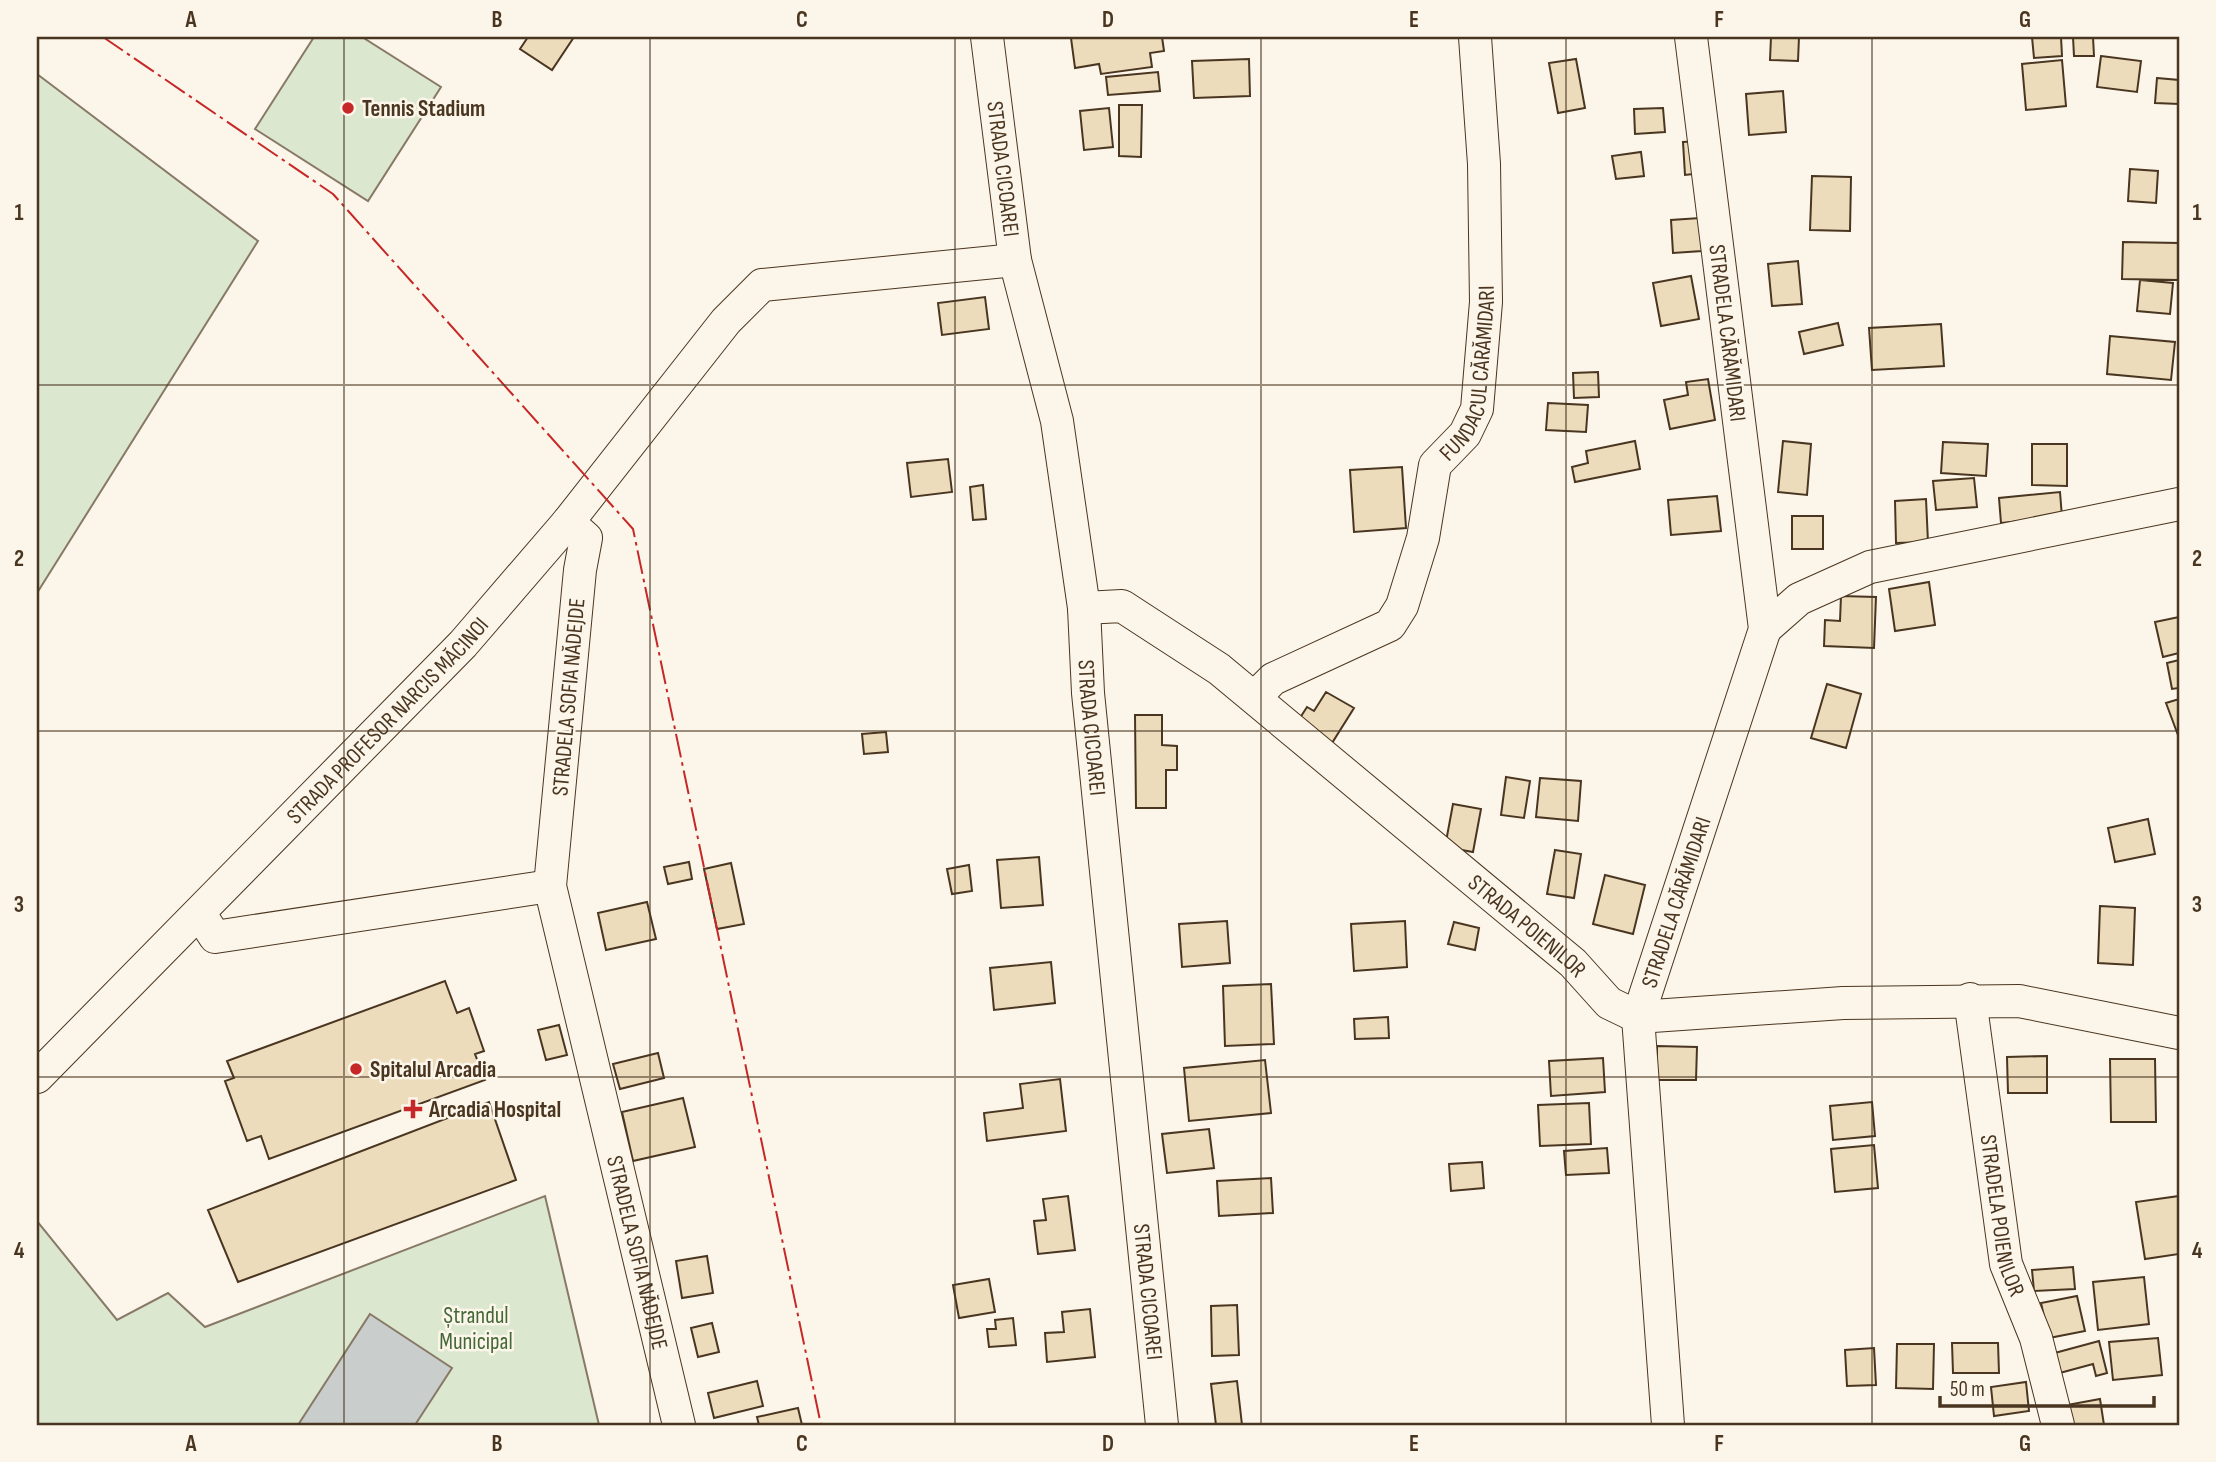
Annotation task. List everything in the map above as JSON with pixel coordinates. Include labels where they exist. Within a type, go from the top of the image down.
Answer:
[{"type":"street","name":"STRADA CICOAREI","points":[[987,37],[1015,260],[1057,421],[1084,608],[1090,706],[1162,1425]]},
{"type":"street","name":"FUNDACUL CĂRĂMIDARI","points":[[1255,697],[1273,679],[1390,625],[1402,606],[1423,538],[1436,465],[1465,434],[1477,409],[1486,302],[1484,164],[1475,37]]},
{"type":"street","name":"STRADELA CĂRĂMIDARI","points":[[1638,1017],[1765,629],[1691,37]]},
{"type":"street","points":[[568,522],[726,321],[762,285],[1015,260]]},
{"type":"street","points":[[1765,629],[1799,599],[1870,567],[2179,504]]},
{"type":"street","name":"STRADELA SOFIA NĂDEJDE","points":[[568,522],[586,538],[580,570],[550,886],[679,1425]]},
{"type":"street","name":"STRADA PROFESOR NARCIS MĂCINOI","points":[[37,1077],[463,644],[568,522]]},
{"type":"street","name":"STRADA POIENILOR","points":[[1084,608],[1122,606],[1219,669],[1573,963],[1609,1003],[1638,1017]]},
{"type":"street","points":[[200,914],[215,937],[550,886]]},
{"type":"street","points":[[1668,1425],[1638,1017],[1843,1003],[1970,999],[2019,1001],[2179,1033]]},
{"type":"street","name":"STRADELA POIENILOR","points":[[1970,999],[2006,1264],[2036,1338],[2058,1425]]},
{"type":"green space","name":"Tennis Stadium","points":[[314,37],[362,37],[441,87],[368,201],[255,129]]},
{"type":"green space","points":[[37,74],[258,241],[37,593]]},
{"type":"green space","name":"Ștrandul Municipal","points":[[545,1196],[599,1425],[37,1425],[37,1221],[117,1320],[168,1293],[205,1327]]},
{"type":"shaded area","points":[[370,1314],[452,1368],[415,1425],[298,1425]]},
{"type":"building","points":[[528,37],[574,37],[552,70],[520,49]]},
{"type":"building","points":[[1162,37],[1164,51],[1150,53],[1152,67],[1101,74],[1099,64],[1075,68],[1071,38]]},
{"type":"building","points":[[1771,37],[1799,37],[1798,61],[1770,60]]},
{"type":"building","points":[[2032,37],[2061,37],[2062,56],[2034,58]]},
{"type":"building","points":[[2073,37],[2093,37],[2094,56],[2074,56]]},
{"type":"building","points":[[2101,56],[2141,61],[2137,92],[2097,87]]},
{"type":"building","points":[[1249,59],[1250,96],[1194,98],[1192,61]]},
{"type":"building","points":[[1576,59],[1585,108],[1558,113],[1549,63]]},
{"type":"building","points":[[2062,60],[2066,106],[2026,110],[2022,64]]},
{"type":"building","points":[[1158,72],[1160,91],[1108,95],[1106,77]]},
{"type":"building","points":[[2157,78],[2179,80],[2179,104],[2155,103]]},
{"type":"building","points":[[1783,91],[1786,132],[1749,135],[1746,94]]},
{"type":"building","points":[[1119,105],[1142,105],[1141,157],[1119,156]]},
{"type":"building","points":[[1109,108],[1113,147],[1084,150],[1080,111]]},
{"type":"building","points":[[1663,108],[1665,132],[1635,134],[1634,109]]},
{"type":"building","points":[[1700,141],[1702,173],[1685,175],[1683,142]]},
{"type":"building","points":[[1641,152],[1644,176],[1616,179],[1612,156]]},
{"type":"building","points":[[2130,169],[2158,171],[2156,203],[2128,201]]},
{"type":"building","points":[[1812,176],[1851,177],[1850,231],[1810,230]]},
{"type":"building","points":[[1700,218],[1702,251],[1673,253],[1671,220]]},
{"type":"building","points":[[2123,242],[2179,243],[2179,280],[2122,279]]},
{"type":"building","points":[[1798,261],[1802,304],[1772,306],[1768,264]]},
{"type":"building","points":[[1691,276],[1699,319],[1661,326],[1653,283]]},
{"type":"building","points":[[2140,280],[2173,283],[2170,314],[2137,311]]},
{"type":"building","points":[[985,297],[989,329],[942,335],[938,303]]},
{"type":"building","points":[[1838,323],[1843,345],[1804,354],[1799,332]]},
{"type":"building","points":[[1941,324],[1944,366],[1872,370],[1869,328]]},
{"type":"building","points":[[2110,336],[2175,342],[2171,380],[2107,374]]},
{"type":"building","points":[[1598,372],[1599,397],[1574,398],[1573,373]]},
{"type":"building","points":[[1708,379],[1715,420],[1670,429],[1664,400],[1688,395],[1686,382]]},
{"type":"building","points":[[1548,403],[1588,405],[1586,432],[1546,430]]},
{"type":"building","points":[[1635,441],[1640,469],[1575,482],[1572,467],[1588,463],[1586,451]]},
{"type":"building","points":[[1783,441],[1811,444],[1807,495],[1778,492]]},
{"type":"building","points":[[1943,442],[1988,444],[1986,476],[1941,473]]},
{"type":"building","points":[[2032,444],[2067,444],[2067,486],[2032,485]]},
{"type":"building","points":[[948,459],[952,492],[911,497],[907,463]]},
{"type":"building","points":[[1402,467],[1406,528],[1354,532],[1350,470]]},
{"type":"building","points":[[1974,478],[1977,507],[1936,510],[1933,481]]},
{"type":"building","points":[[983,485],[986,519],[973,520],[970,487]]},
{"type":"building","points":[[2060,492],[2062,517],[2001,523],[1999,498]]},
{"type":"building","points":[[1717,496],[1721,531],[1671,535],[1668,500]]},
{"type":"building","points":[[1926,499],[1928,542],[1896,543],[1895,501]]},
{"type":"building","points":[[1792,516],[1823,516],[1823,549],[1792,549]]},
{"type":"building","points":[[1929,582],[1935,625],[1895,631],[1889,589]]},
{"type":"building","points":[[1841,596],[1876,597],[1874,648],[1824,646],[1825,620],[1840,621]]},
{"type":"building","points":[[2179,617],[2179,653],[2163,657],[2155,622]]},
{"type":"building","points":[[2179,660],[2179,688],[2172,689],[2167,663]]},
{"type":"building","points":[[1827,684],[1861,694],[1846,748],[1811,738]]},
{"type":"building","points":[[1326,692],[1354,708],[1332,743],[1298,721],[1307,707],[1314,711]]},
{"type":"building","points":[[2179,699],[2179,735],[2178,735],[2166,703]]},
{"type":"building","points":[[1135,715],[1162,715],[1162,745],[1177,746],[1177,770],[1166,770],[1166,808],[1136,808]]},
{"type":"building","points":[[886,732],[888,752],[864,754],[862,734]]},
{"type":"building","points":[[1506,777],[1530,781],[1524,818],[1501,815]]},
{"type":"building","points":[[1540,778],[1581,781],[1578,821],[1536,817]]},
{"type":"building","points":[[1453,804],[1481,809],[1473,852],[1445,847]]},
{"type":"building","points":[[2148,819],[2155,854],[2115,862],[2108,828]]},
{"type":"building","points":[[1555,850],[1581,854],[1574,898],[1547,894]]},
{"type":"building","points":[[1039,857],[1043,905],[1001,908],[997,860]]},
{"type":"building","points":[[689,862],[692,879],[668,884],[664,867]]},
{"type":"building","points":[[731,863],[744,924],[717,929],[704,869]]},
{"type":"building","points":[[969,865],[972,891],[952,894],[947,869]]},
{"type":"building","points":[[1605,875],[1645,885],[1633,934],[1593,924]]},
{"type":"building","points":[[647,902],[656,939],[606,950],[598,913]]},
{"type":"building","points":[[2100,906],[2135,908],[2133,965],[2098,963]]},
{"type":"building","points":[[1227,921],[1230,963],[1182,967],[1179,924]]},
{"type":"building","points":[[1405,921],[1407,967],[1354,971],[1351,924]]},
{"type":"building","points":[[1454,922],[1479,928],[1475,950],[1448,944]]},
{"type":"building","points":[[1051,962],[1055,1003],[994,1010],[990,968]]},
{"type":"building","name":"Spitalul Arcadia","points":[[445,981],[457,1013],[469,1008],[484,1051],[475,1054],[485,1080],[269,1159],[261,1136],[247,1141],[225,1081],[234,1078],[227,1061]]},
{"type":"building","points":[[1271,984],[1274,1044],[1225,1046],[1223,986]]},
{"type":"building","points":[[1388,1017],[1389,1038],[1355,1039],[1354,1019]]},
{"type":"building","points":[[559,1025],[567,1055],[546,1060],[538,1030]]},
{"type":"building","points":[[1657,1046],[1697,1047],[1696,1080],[1657,1080]]},
{"type":"building","points":[[658,1053],[664,1078],[620,1089],[613,1064]]},
{"type":"building","points":[[2047,1056],[2047,1093],[2008,1093],[2007,1057]]},
{"type":"building","points":[[1603,1058],[1605,1092],[1551,1096],[1549,1061]]},
{"type":"building","points":[[2110,1059],[2155,1059],[2156,1122],[2111,1122]]},
{"type":"building","points":[[1265,1060],[1271,1113],[1189,1121],[1184,1068]]},
{"type":"building","points":[[1060,1079],[1066,1131],[987,1141],[984,1113],[1023,1108],[1020,1084]]},
{"type":"building","points":[[683,1098],[695,1147],[633,1161],[622,1112]]},
{"type":"building","points":[[489,1102],[516,1180],[238,1282],[208,1210]]},
{"type":"building","points":[[1872,1102],[1875,1136],[1833,1140],[1830,1106]]},
{"type":"building","points":[[1589,1103],[1591,1144],[1540,1146],[1538,1105]]},
{"type":"building","points":[[1209,1129],[1214,1168],[1167,1173],[1162,1134]]},
{"type":"building","points":[[1874,1145],[1878,1188],[1835,1192],[1831,1149]]},
{"type":"building","points":[[1607,1148],[1609,1173],[1566,1175],[1564,1151]]},
{"type":"building","points":[[1482,1162],[1484,1188],[1451,1191],[1449,1164]]},
{"type":"building","points":[[1271,1178],[1273,1213],[1219,1216],[1217,1181]]},
{"type":"building","points":[[1068,1196],[1075,1250],[1038,1254],[1034,1221],[1046,1220],[1043,1199]]},
{"type":"building","points":[[2179,1196],[2179,1254],[2145,1259],[2136,1202]]},
{"type":"building","points":[[707,1256],[713,1293],[682,1298],[676,1261]]},
{"type":"building","points":[[2073,1267],[2075,1289],[2034,1291],[2032,1270]]},
{"type":"building","points":[[2144,1277],[2149,1324],[2098,1330],[2093,1282]]},
{"type":"building","points":[[989,1279],[995,1312],[959,1318],[953,1285]]},
{"type":"building","points":[[2077,1296],[2085,1331],[2049,1338],[2041,1303]]},
{"type":"building","points":[[1237,1305],[1239,1355],[1212,1356],[1211,1306]]},
{"type":"building","points":[[1090,1309],[1095,1357],[1047,1362],[1045,1333],[1064,1332],[1062,1312]]},
{"type":"building","points":[[1013,1318],[1016,1345],[989,1347],[987,1329],[996,1329],[995,1320]]},
{"type":"building","points":[[712,1323],[719,1352],[698,1357],[691,1328]]},
{"type":"building","points":[[2158,1338],[2162,1375],[2113,1380],[2109,1342]]},
{"type":"building","points":[[2099,1341],[2107,1373],[2096,1376],[2093,1364],[2056,1374],[2051,1354]]},
{"type":"building","points":[[1952,1343],[1998,1343],[1999,1373],[1953,1373]]},
{"type":"building","points":[[1897,1344],[1934,1344],[1933,1389],[1896,1388]]},
{"type":"building","points":[[1874,1348],[1876,1385],[1847,1386],[1845,1350]]},
{"type":"building","points":[[757,1381],[763,1406],[714,1418],[708,1393]]},
{"type":"building","points":[[1237,1381],[1242,1425],[1216,1425],[1211,1384]]},
{"type":"building","points":[[2026,1382],[2029,1411],[1994,1416],[1991,1387]]},
{"type":"building","points":[[2100,1399],[2104,1425],[2071,1425],[2067,1405]]},
{"type":"building","points":[[798,1408],[802,1425],[759,1425],[757,1417]]},
{"type":"power","points":[[103,37],[333,194],[633,529],[821,1425]]},
{"type":"place","name":"Tennis Stadium","points":[[348,108]]},
{"type":"place","name":"Spitalul Arcadia","points":[[356,1069]]},
{"type":"place","name":"Arcadia Hospital","points":[[413,1109]]}]
